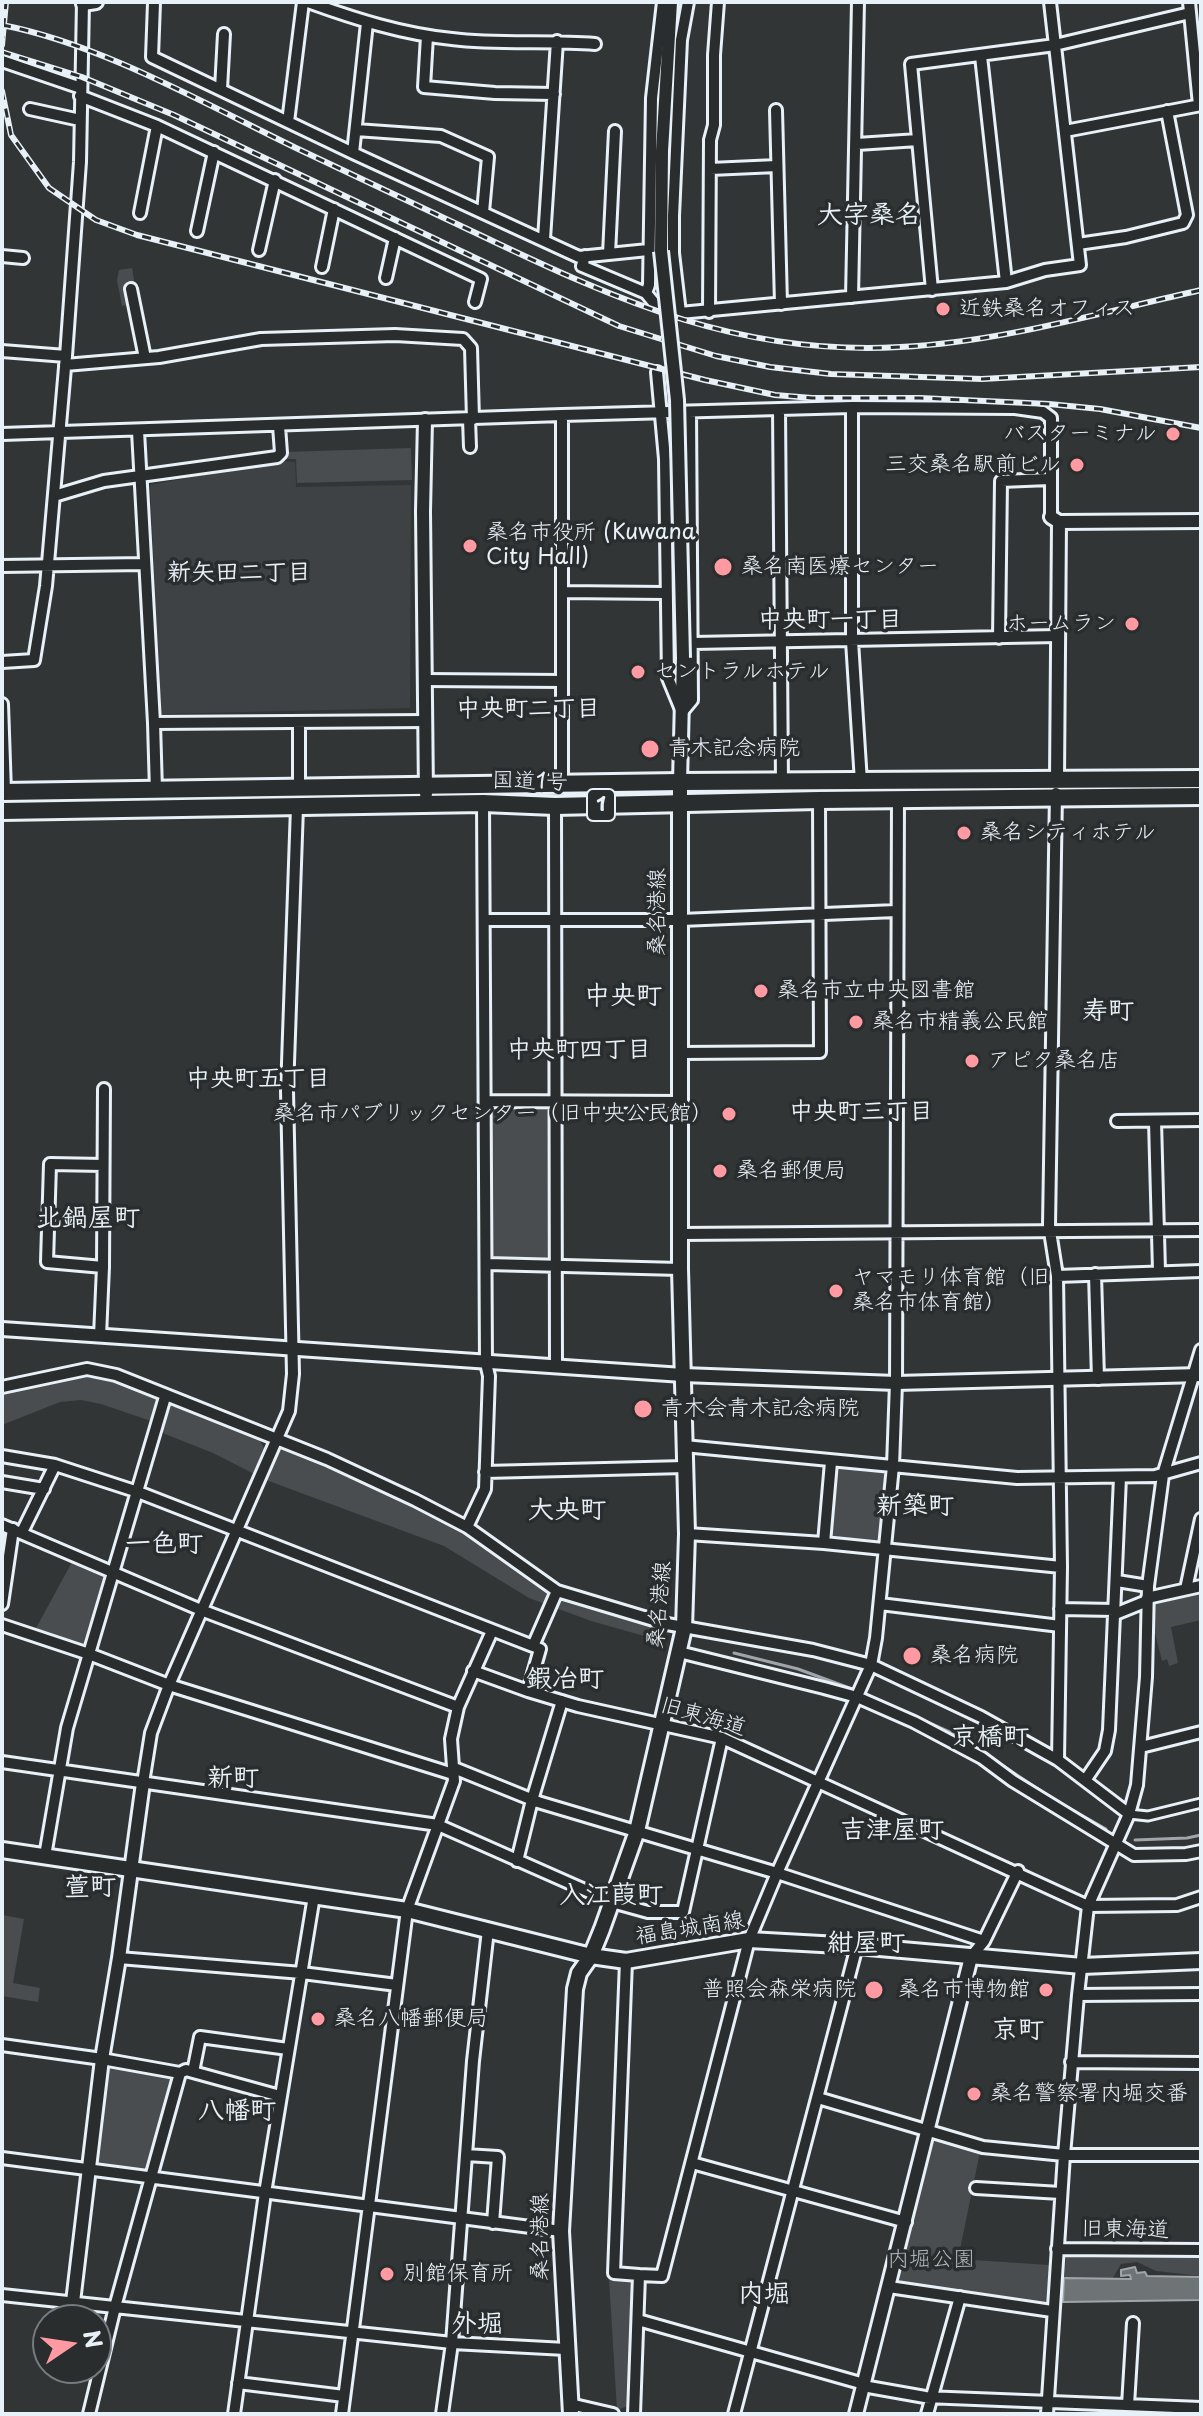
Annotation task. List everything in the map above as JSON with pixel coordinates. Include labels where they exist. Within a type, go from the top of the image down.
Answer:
[{"type":"highway","name":"国道1号","points":[[3,792],[680,782],[1201,779]]},
{"type":"highway","name":"国道1号","points":[[2,811],[1201,796]]},
{"type":"main road","name":"桑名港線","points":[[570,2409],[561,2231],[575,1989],[579,1973],[591,1956],[637,1831],[684,1628],[687,1534],[680,1269],[680,782]]},
{"type":"main road","name":"福島城南線","points":[[2,1850],[407,1910],[591,1956],[626,1961],[749,1940],[857,1946],[1082,1966],[1201,1961]]},
{"type":"street","points":[[288,122],[306,2],[367,23],[427,36],[477,41],[595,44]]},
{"type":"street","points":[[663,2],[652,98],[655,250],[677,400],[683,658],[680,782]]},
{"type":"street","points":[[646,293],[655,250],[671,2]]},
{"type":"street","points":[[680,313],[673,253],[673,216],[681,40],[688,2]]},
{"type":"street","points":[[709,312],[710,169],[718,2]]},
{"type":"street","points":[[852,297],[858,2]]},
{"type":"street","points":[[585,256],[582,266],[646,293],[655,304],[680,313],[1006,282],[1045,270],[1080,265],[1050,2]]},
{"type":"street","points":[[2,662],[34,660],[48,566],[80,162],[87,3]]},
{"type":"street","points":[[154,3],[152,57],[579,257],[655,250]]},
{"type":"street","points":[[932,290],[911,64],[1055,45],[1190,8],[1200,105],[1065,131]]},
{"type":"street","points":[[353,153],[367,23]]},
{"type":"street","points":[[221,89],[224,34]]},
{"type":"street","points":[[427,36],[424,87],[554,94]]},
{"type":"street","points":[[544,239],[557,41]]},
{"type":"street","points":[[981,56],[1006,282]]},
{"type":"street","points":[[2,61],[157,126],[481,279],[475,302]]},
{"type":"street","points":[[30,109],[80,120]]},
{"type":"street","points":[[776,110],[781,304]]},
{"type":"street","points":[[1078,244],[1138,235],[1183,223],[1187,215],[1167,111]]},
{"type":"street","points":[[140,213],[157,126]]},
{"type":"street","points":[[356,130],[441,136],[488,157],[483,212]]},
{"type":"street","points":[[609,254],[615,131]]},
{"type":"street","points":[[857,144],[918,140]]},
{"type":"street","points":[[197,231],[214,152]]},
{"type":"street","points":[[710,169],[777,166]]},
{"type":"street","points":[[259,250],[275,180]]},
{"type":"street","points":[[322,267],[334,209]]},
{"type":"street","points":[[386,278],[395,238]]},
{"type":"street","points":[[2,256],[23,258]]},
{"type":"street","points":[[131,289],[145,358]]},
{"type":"street","points":[[2,351],[65,360],[145,358],[261,339],[351,335],[463,339],[471,348],[470,447]]},
{"type":"street","points":[[657,372],[665,459],[668,678],[682,712]]},
{"type":"street","points":[[2,434],[852,407],[1015,408],[1043,412],[1051,418],[1049,479],[1055,520],[1058,636],[1049,1225],[1057,1276],[1061,1567],[1058,1760]]},
{"type":"street","points":[[852,407],[852,641],[861,782]]},
{"type":"street","points":[[779,409],[782,782]]},
{"type":"street","points":[[682,712],[692,700],[690,412]]},
{"type":"street","points":[[562,415],[562,785]]},
{"type":"street","points":[[425,420],[426,806]]},
{"type":"street","points":[[54,496],[104,481],[277,457],[281,453],[279,426]]},
{"type":"street","points":[[138,431],[156,791]]},
{"type":"street","points":[[999,638],[1001,481],[1049,479]]},
{"type":"street","points":[[1055,520],[1201,521]]},
{"type":"street","points":[[2,566],[145,564]]},
{"type":"street","points":[[562,592],[665,593]]},
{"type":"street","points":[[693,643],[1058,636]]},
{"type":"street","points":[[425,680],[562,681]]},
{"type":"street","points":[[2,707],[3,792]]},
{"type":"street","points":[[154,723],[426,721]]},
{"type":"street","points":[[299,723],[299,788]]},
{"type":"street","points":[[680,1053],[820,1052],[819,800]]},
{"type":"street","points":[[626,1961],[614,2273],[662,2276],[749,1940],[871,1665],[893,1466],[896,1383],[898,800]]},
{"type":"street","points":[[467,1527],[485,1489],[489,1376],[486,1363],[487,1101],[483,803]]},
{"type":"street","points":[[555,806],[556,1367]]},
{"type":"street","points":[[73,2302],[102,2059],[151,1733],[201,1610],[289,1411],[293,1374],[287,1091],[297,807]]},
{"type":"street","points":[[485,920],[681,920],[896,911]]},
{"type":"street","points":[[100,1336],[104,1089]]},
{"type":"street","points":[[487,1101],[679,1102]]},
{"type":"street","points":[[1117,1121],[1201,1120]]},
{"type":"street","points":[[1155,1121],[1159,1271]]},
{"type":"street","points":[[103,1165],[50,1164],[47,1262],[103,1267]]},
{"type":"street","points":[[680,1234],[1201,1230]]},
{"type":"street","points":[[487,1264],[680,1269]]},
{"type":"street","points":[[1057,1276],[1201,1271]]},
{"type":"street","points":[[1095,1274],[1098,1379]]},
{"type":"street","points":[[2,1329],[683,1375],[896,1383],[1197,1375]]},
{"type":"street","points":[[1201,1350],[1197,1375],[1163,1475],[1148,1586],[1137,1785],[1129,1814],[1088,1906],[1177,1905],[1201,1897]]},
{"type":"street","points":[[2,1387],[87,1369],[116,1375],[366,1476],[467,1527],[557,1591],[684,1628],[813,1650],[871,1665],[981,1717],[1058,1760],[1129,1814],[1148,1816],[1201,1803]]},
{"type":"street","points":[[45,1856],[67,1728],[165,1397]]},
{"type":"street","points":[[684,1446],[1017,1478],[1163,1475],[1201,1463]]},
{"type":"street","points":[[2,1456],[55,1465],[138,1492],[540,1649],[528,1691]]},
{"type":"street","points":[[824,1543],[831,1462]]},
{"type":"street","points":[[2,1604],[18,1531],[55,1465]]},
{"type":"street","points":[[485,1472],[685,1467]]},
{"type":"street","points":[[1086,1779],[1105,1751],[1109,1730],[1120,1477]]},
{"type":"street","points":[[2,1482],[44,1489]]},
{"type":"street","points":[[1186,1589],[1201,1519]]},
{"type":"street","points":[[2,1525],[201,1610],[458,1707]]},
{"type":"street","points":[[687,1534],[824,1543],[1061,1567]]},
{"type":"street","points":[[1117,1581],[1148,1586]]},
{"type":"street","points":[[1060,1609],[1115,1612],[1201,1586]]},
{"type":"street","points":[[533,1646],[557,1591]]},
{"type":"street","points":[[880,1604],[1060,1626]]},
{"type":"street","points":[[2,1625],[169,1685],[454,1771],[532,1800],[777,1873],[984,1941]]},
{"type":"street","points":[[342,2414],[407,1910],[454,1781],[451,1739],[458,1707],[492,1631]]},
{"type":"street","points":[[679,1652],[857,1697],[914,1722],[982,1758],[1013,1781],[1134,1855],[1201,1851]]},
{"type":"street","name":"旧東海道","points":[[473,1671],[562,1701],[722,1738],[1018,1871],[1088,1906],[1071,2062],[1057,2249],[1201,2250]]},
{"type":"street","points":[[517,1861],[562,1701]]},
{"type":"street","points":[[1141,1747],[1201,1732]]},
{"type":"street","points":[[2,1762],[438,1825],[612,1902],[648,1912],[683,1912],[722,1738]]},
{"type":"street","points":[[856,2414],[971,1957],[984,1941],[1018,1871]]},
{"type":"street","points":[[234,2414],[265,2193],[314,1896]]},
{"type":"street","points":[[442,2414],[452,2343],[479,2005],[488,1930]]},
{"type":"street","points":[[734,2414],[857,1946]]},
{"type":"street","points":[[119,1958],[302,1973],[397,1985]]},
{"type":"street","points":[[1078,1995],[1201,1994]]},
{"type":"street","points":[[193,2072],[200,2037],[288,2049]]},
{"type":"street","points":[[2,2045],[180,2073],[186,2070],[280,2096]]},
{"type":"street","points":[[1071,2062],[1201,2063]]},
{"type":"street","points":[[89,2414],[115,2307],[180,2073]]},
{"type":"street","points":[[818,2098],[983,2147],[1064,2155],[1201,2155]]},
{"type":"street","points":[[466,2155],[498,2157],[493,2223]]},
{"type":"street","points":[[2,2158],[561,2231]]},
{"type":"street","points":[[692,2163],[906,2222]]},
{"type":"street","points":[[976,2188],[1061,2193]]},
{"type":"street","points":[[1047,2414],[1057,2249]]},
{"type":"street","points":[[634,2414],[639,2275]]},
{"type":"street","points":[[889,2287],[1052,2311]]},
{"type":"street","points":[[2,2295],[452,2343],[566,2349]]},
{"type":"street","points":[[927,2414],[960,2297]]},
{"type":"street","points":[[638,2320],[864,2385],[931,2397],[1201,2408]]},
{"type":"street","points":[[1128,2405],[1133,2323]]},
{"type":"street","points":[[238,2383],[344,2396]]},
{"type":"street","points":[[570,2409],[613,2414]]},
{"type":"shaded area","points":[[279,461],[295,462],[296,487],[411,485],[410,708],[161,714],[150,485]]},
{"type":"shaded area","points":[[1135,2267],[1137,2273],[1145,2272],[1147,2276],[1201,2277],[1201,2300],[1063,2302],[1064,2278],[1131,2279],[1130,2275],[1121,2276],[1121,2270]]},
{"type":"green space","points":[[132,268],[135,286],[126,288],[129,305],[122,306],[117,280],[119,270]]},
{"type":"green space","points":[[411,448],[412,480],[297,483],[296,459],[285,459],[285,452]]},
{"type":"green space","points":[[495,1106],[544,1107],[548,1111],[549,1255],[545,1260],[495,1260],[492,1255],[492,1110]]},
{"type":"green space","points":[[86,1374],[102,1376],[259,1439],[264,1448],[277,1451],[287,1449],[422,1508],[549,1592],[666,1630],[662,1641],[591,1621],[529,1598],[444,1546],[266,1480],[213,1453],[165,1434],[151,1421],[101,1404],[81,1400],[60,1402],[2,1425],[2,1394]]},
{"type":"green space","points":[[835,1467],[888,1472],[881,1544],[828,1539]]},
{"type":"green space","points":[[72,1562],[104,1576],[82,1645],[35,1630]]},
{"type":"green space","points":[[1201,1593],[1201,1620],[1171,1627],[1178,1663],[1169,1666],[1167,1659],[1162,1661],[1149,1609],[1152,1605]]},
{"type":"green space","points":[[2,1915],[24,1919],[13,1983],[40,1988],[38,2002],[2,1996]]},
{"type":"green space","points":[[112,2066],[172,2078],[148,2169],[144,2172],[101,2167],[97,2161],[108,2068]]},
{"type":"green space","name":"内堀公園","points":[[936,2139],[980,2152],[958,2259],[1049,2265],[1047,2305],[902,2283],[899,2278],[932,2142]]},
{"type":"green space","points":[[1201,2255],[1201,2276],[1156,2271],[1137,2262],[1121,2264],[1113,2278],[1064,2278],[1066,2257]]},
{"type":"green space","points":[[609,2279],[631,2280],[634,2284],[630,2405],[617,2410]]},
{"type":"waterway","points":[[734,1653],[798,1669],[855,1690]]},
{"type":"waterway","points":[[862,1693],[957,1735],[1053,1799],[1106,1829]]},
{"type":"waterway","points":[[1135,1840],[1201,1835]]},
{"type":"railway","points":[[2,45],[6,2]]},
{"type":"railway","points":[[2,25],[77,46],[152,77],[582,282],[683,320],[735,333],[787,343],[842,348],[938,344],[1052,325],[1201,290]]},
{"type":"railway","points":[[2,52],[82,77],[174,115],[619,326],[716,356],[770,367],[831,374],[982,379],[1201,367]]},
{"type":"railway","points":[[2,91],[11,135],[49,188],[96,220],[137,235],[705,380],[775,395],[1049,404],[1100,409],[1201,428]]},
{"type":"place","name":"近鉄桑名オフィス","points":[[943,309]]},
{"type":"place","name":"バスターミナル","points":[[1173,434]]},
{"type":"place","name":"三交桑名駅前ビル","points":[[1077,465]]},
{"type":"place","name":"桑名市役所 (Kuwana City Hall)","points":[[470,546]]},
{"type":"place","name":"桑名南医療センター","points":[[723,567]]},
{"type":"place","name":"ホームラン","points":[[1132,624]]},
{"type":"place","name":"セントラルホテル","points":[[638,672]]},
{"type":"place","name":"青木記念病院","points":[[650,749]]},
{"type":"place","name":"桑名シティホテル","points":[[964,833]]},
{"type":"place","name":"桑名市立中央図書館","points":[[761,991]]},
{"type":"place","name":"桑名市精義公民館","points":[[856,1022]]},
{"type":"place","name":"アピタ桑名店","points":[[972,1061]]},
{"type":"place","name":"桑名市パブリックセンター（旧中央公民館）","points":[[729,1114]]},
{"type":"place","name":"桑名郵便局","points":[[720,1171]]},
{"type":"place","name":"ヤマモリ体育館（旧 桑名市体育館）","points":[[836,1291]]},
{"type":"place","name":"青木会青木記念病院","points":[[643,1409]]},
{"type":"place","name":"桑名病院","points":[[912,1656]]},
{"type":"place","name":"普照会森栄病院","points":[[874,1990]]},
{"type":"place","name":"桑名市博物館","points":[[1046,1990]]},
{"type":"place","name":"桑名八幡郵便局","points":[[318,2019]]},
{"type":"place","name":"桑名警察署内堀交番","points":[[974,2094]]},
{"type":"place","name":"別館保育所","points":[[387,2274]]},
{"type":"district","name":"大字桑名","points":[[869,216]]},
{"type":"district","name":"新矢田二丁目","points":[[239,573]]},
{"type":"district","name":"中央町一丁目","points":[[830,620]]},
{"type":"district","name":"中央町二丁目","points":[[528,709]]},
{"type":"district","name":"中央町","points":[[623,997]]},
{"type":"district","name":"寿町","points":[[1108,1012]]},
{"type":"district","name":"中央町四丁目","points":[[579,1050]]},
{"type":"district","name":"中央町五丁目","points":[[258,1079]]},
{"type":"district","name":"中央町三丁目","points":[[861,1112]]},
{"type":"district","name":"北鍋屋町","points":[[88,1219]]},
{"type":"district","name":"新築町","points":[[915,1507]]},
{"type":"district","name":"大央町","points":[[567,1511]]},
{"type":"district","name":"一色町","points":[[164,1545]]},
{"type":"district","name":"鍜冶町","points":[[565,1680]]},
{"type":"district","name":"京橋町","points":[[990,1738]]},
{"type":"district","name":"新町","points":[[233,1779]]},
{"type":"district","name":"吉津屋町","points":[[892,1831]]},
{"type":"district","name":"萱町","points":[[90,1888]]},
{"type":"district","name":"入江葭町","points":[[611,1896]]},
{"type":"district","name":"紺屋町","points":[[866,1944]]},
{"type":"district","name":"京町","points":[[1018,2031]]},
{"type":"district","name":"八幡町","points":[[237,2112]]},
{"type":"district","name":"内堀","points":[[764,2295]]},
{"type":"district","name":"外堀","points":[[477,2325]]}]
